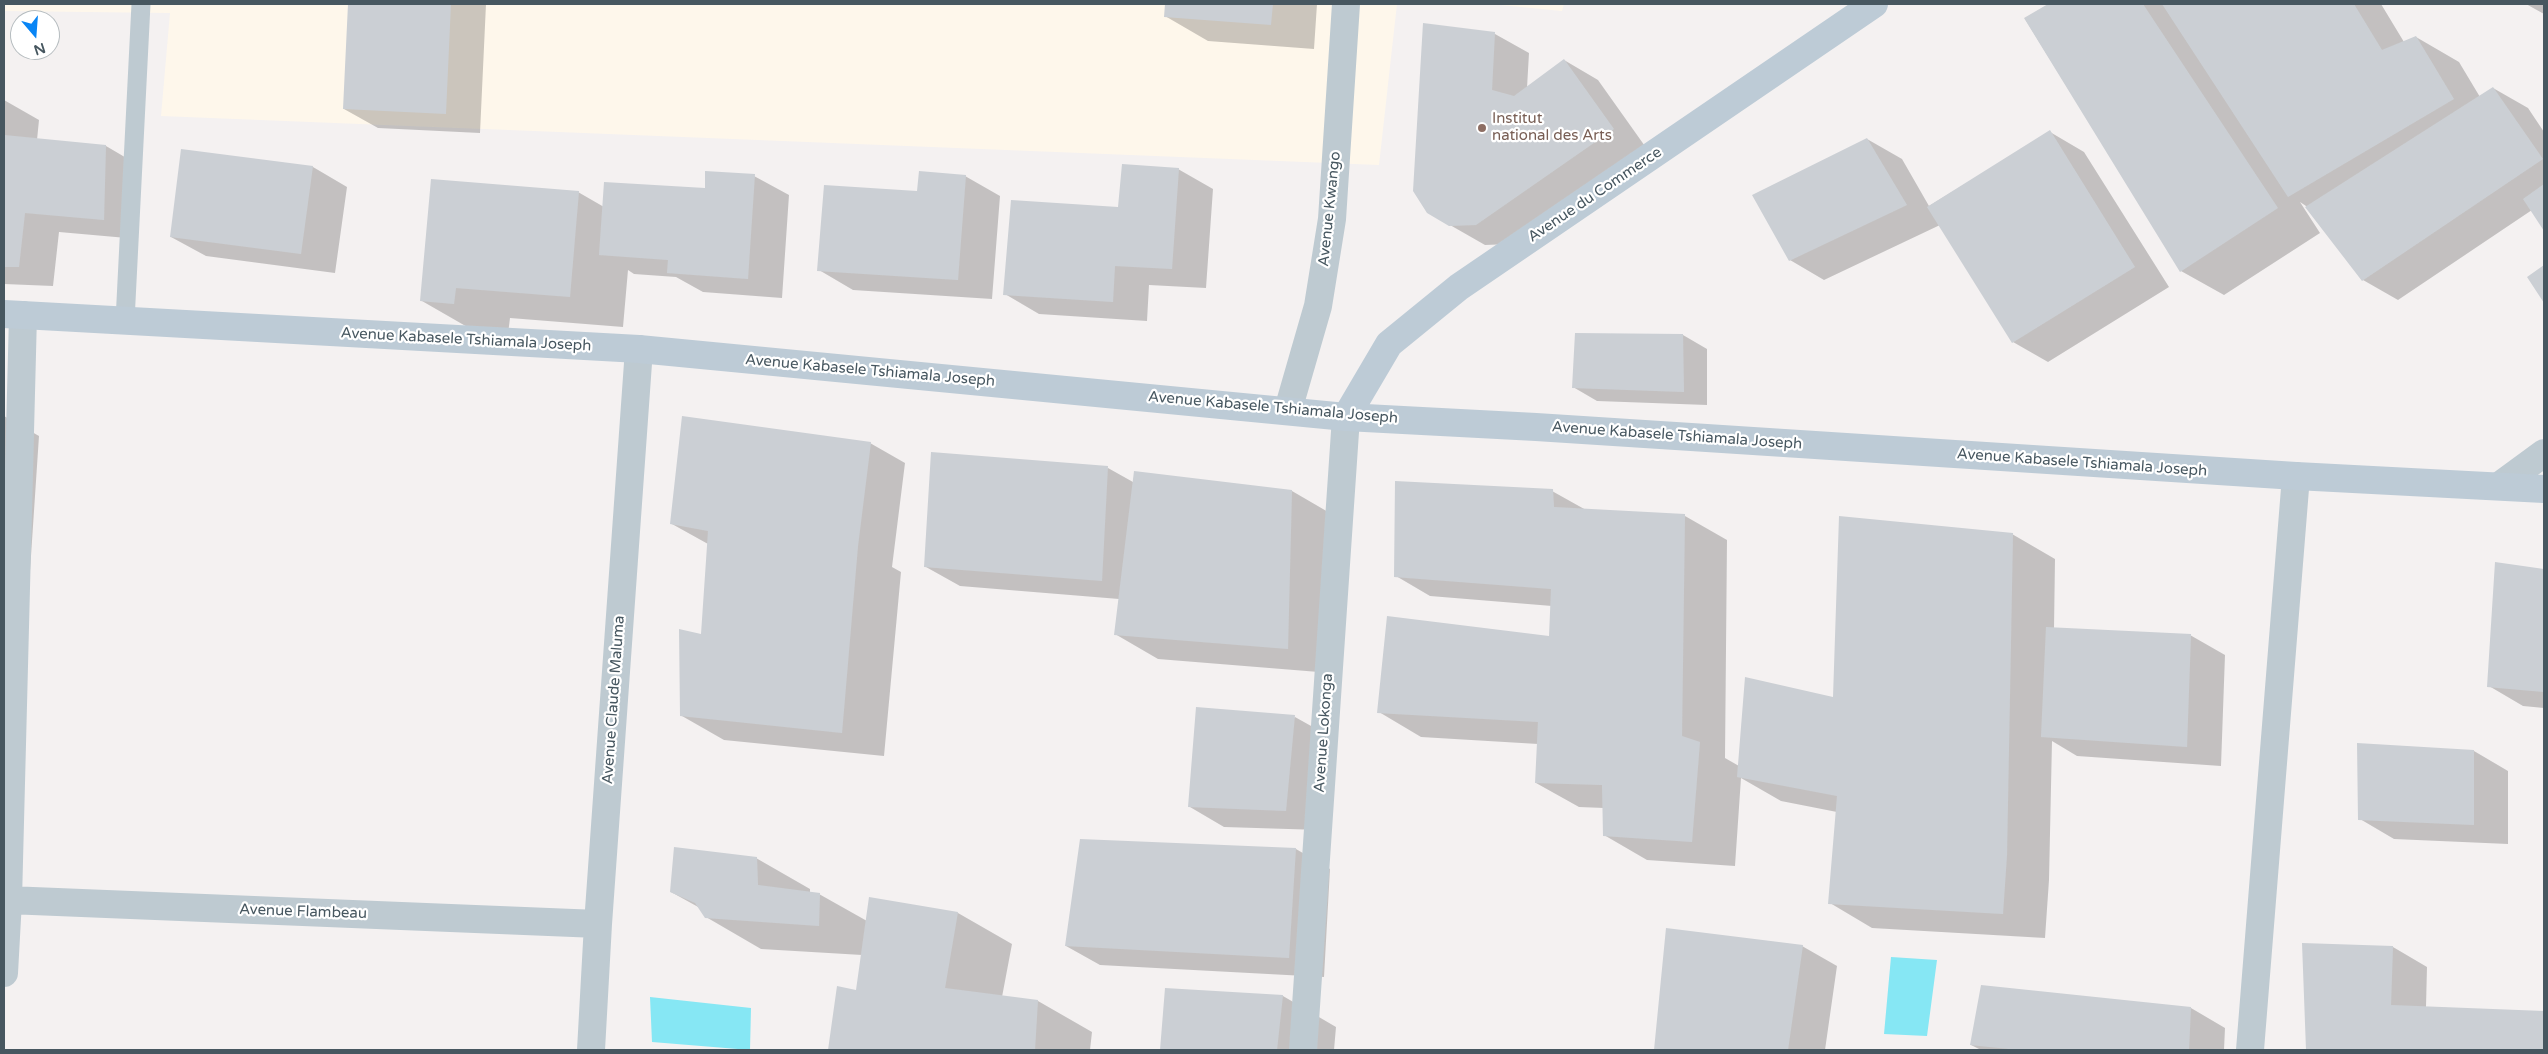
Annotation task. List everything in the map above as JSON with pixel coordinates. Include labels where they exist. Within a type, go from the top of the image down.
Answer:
[{"type":"main road","name":"Avenue du Commerce","points":[[1346,416],[1389,344],[1459,287],[1874,4]]},
{"type":"main road","name":"Avenue Kabasele Tshiamala Joseph","points":[[14,314],[640,349],[1346,416],[2296,476],[2544,489]]},
{"type":"street","name":"Avenue Kwango","points":[[1288,410],[1318,306],[1332,219],[1346,4]]},
{"type":"street","points":[[4,972],[8,900],[14,314]]},
{"type":"street","name":"Avenue Claude Maluma","points":[[591,1050],[598,924],[640,349]]},
{"type":"street","name":"Avenue Lokonga","points":[[1304,1050],[1346,416]]},
{"type":"street","points":[[2499,486],[2544,452]]},
{"type":"street","points":[[2250,1050],[2296,476]]},
{"type":"street","name":"Avenue Flambeau","points":[[8,900],[598,924]]},
{"type":"lane","points":[[125,321],[141,4]]},
{"type":"shaded area","points":[[4,4],[1397,4],[1379,165],[161,116],[170,13],[60,12],[60,10],[4,11]]},
{"type":"shaded area","points":[[1490,4],[1564,4],[1562,11]]},
{"type":"water","points":[[1891,957],[1937,960],[1927,1036],[1884,1034]]},
{"type":"water","points":[[650,997],[751,1008],[750,1050],[652,1042]]},
{"type":"building","points":[[348,4],[451,4],[446,114],[343,109]]},
{"type":"building","points":[[1165,4],[1273,4],[1271,25],[1164,17]]},
{"type":"building","points":[[2048,4],[2143,4],[2278,208],[2180,272],[2024,18]]},
{"type":"building","points":[[2162,4],[2354,4],[2382,50],[2416,36],[2454,99],[2288,197]]},
{"type":"building","points":[[1423,23],[1495,32],[1492,90],[1514,96],[1564,59],[1614,129],[1476,225],[1449,226],[1427,213],[1413,191]]},
{"type":"building","points":[[2493,87],[2543,159],[2362,281],[2305,207]]},
{"type":"building","points":[[2050,130],[2135,267],[2012,343],[1927,207]]},
{"type":"building","points":[[4,135],[106,145],[104,220],[25,213],[19,267],[4,267]]},
{"type":"building","points":[[1867,138],[1907,205],[1789,261],[1752,195]]},
{"type":"building","points":[[181,149],[313,166],[301,254],[170,237]]},
{"type":"building","points":[[1122,164],[1179,168],[1172,269],[1115,266],[1113,302],[1003,295],[1011,200],[1118,207]]},
{"type":"building","points":[[705,171],[755,174],[748,279],[667,273],[668,260],[599,255],[604,182],[705,188]]},
{"type":"building","points":[[919,171],[966,175],[958,280],[817,271],[824,185],[917,191]]},
{"type":"building","points":[[431,179],[579,191],[570,297],[456,288],[454,304],[420,301]]},
{"type":"building","points":[[2544,184],[2544,231],[2523,199]]},
{"type":"building","points":[[2544,265],[2544,303],[2527,277]]},
{"type":"building","points":[[1575,333],[1683,334],[1684,392],[1572,388]]},
{"type":"building","points":[[682,416],[871,442],[858,546],[842,733],[680,716],[679,629],[701,634],[708,531],[670,524]]},
{"type":"building","points":[[931,452],[1108,466],[1102,581],[924,567]]},
{"type":"building","points":[[1134,471],[1292,490],[1288,649],[1114,635]]},
{"type":"building","points":[[1395,481],[1553,489],[1554,507],[1685,514],[1682,736],[1700,742],[1692,842],[1603,836],[1602,785],[1535,783],[1538,722],[1377,713],[1387,616],[1549,636],[1551,589],[1394,577]]},
{"type":"building","points":[[1839,516],[2013,533],[2007,855],[2003,914],[1828,904],[1837,796],[1737,777],[1745,677],[1833,697]]},
{"type":"building","points":[[2495,562],[2544,569],[2544,692],[2487,687]]},
{"type":"building","points":[[2046,627],[2191,634],[2187,747],[2041,737]]},
{"type":"building","points":[[1196,707],[1295,715],[1286,811],[1188,807]]},
{"type":"building","points":[[2357,743],[2474,750],[2474,825],[2358,820]]},
{"type":"building","points":[[1080,839],[1296,848],[1289,958],[1065,946]]},
{"type":"building","points":[[674,847],[757,857],[758,885],[820,893],[819,926],[705,918],[695,903],[670,892]]},
{"type":"building","points":[[869,897],[958,912],[945,988],[1038,1000],[1035,1050],[828,1050],[837,986],[856,990]]},
{"type":"building","points":[[1666,928],[1803,945],[1788,1050],[1654,1050]]},
{"type":"building","points":[[2302,943],[2393,946],[2391,1005],[2544,1011],[2544,1050],[2306,1050]]},
{"type":"building","points":[[1981,985],[2191,1007],[2189,1050],[2019,1050],[1970,1045]]},
{"type":"building","points":[[1165,988],[1283,995],[1277,1050],[1160,1050]]},
{"type":"place","name":"Institut national des Arts","points":[[1482,128]]}]
